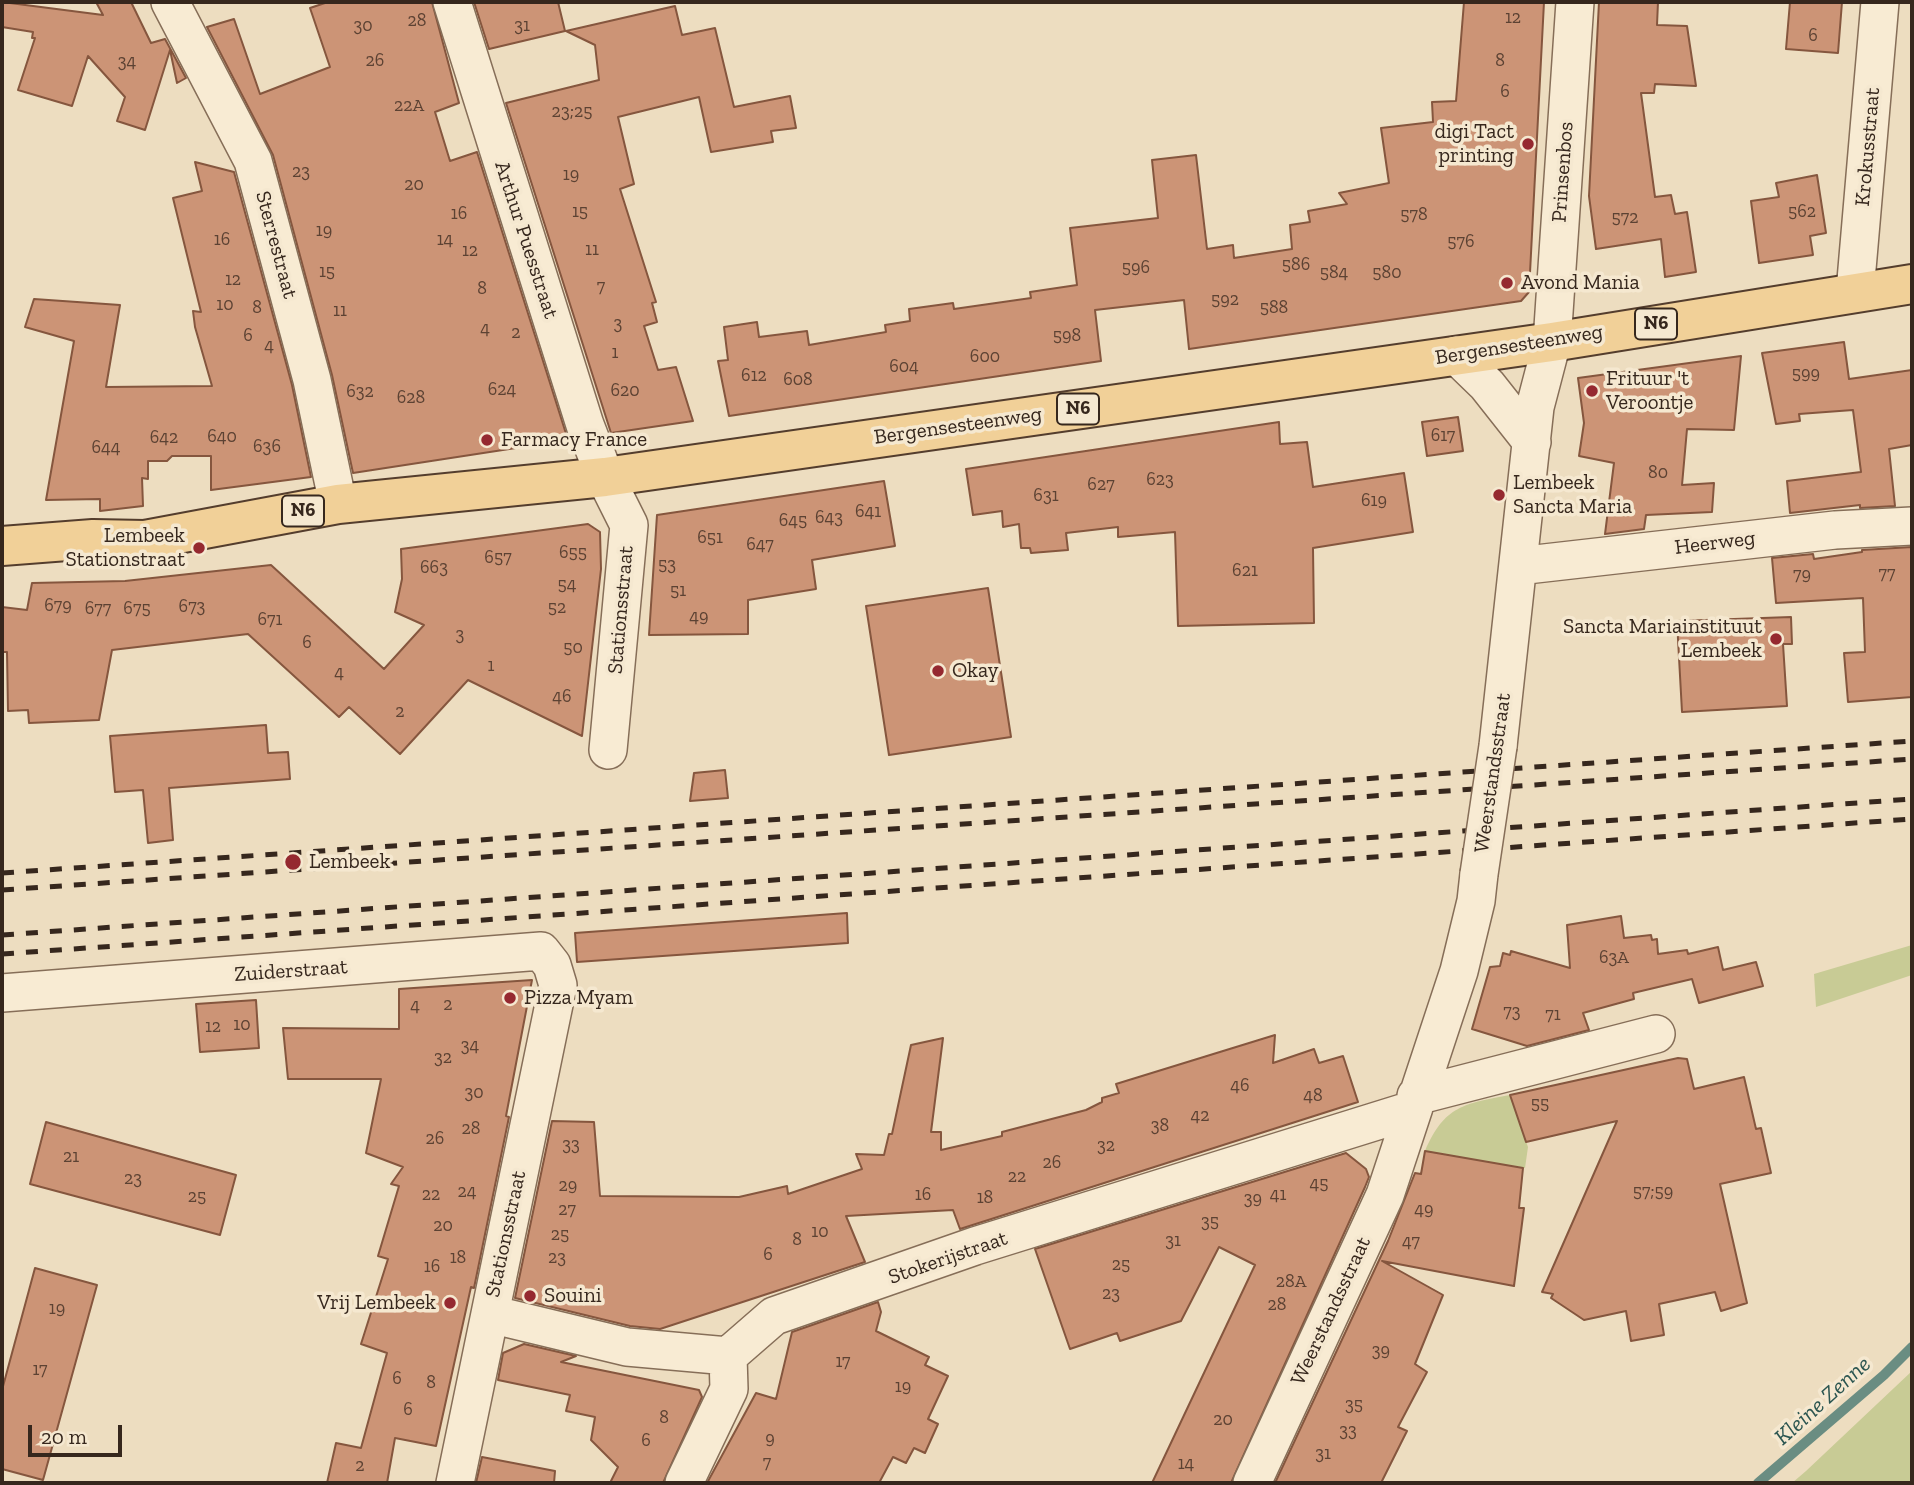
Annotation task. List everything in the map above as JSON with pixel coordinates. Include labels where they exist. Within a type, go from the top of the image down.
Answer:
[{"type":"main road","name":"Bergensesteenweg","points":[[2,546],[93,539],[145,540],[338,504],[604,477],[1552,342],[1912,284]]},
{"type":"street","name":"Sterrestraat","points":[[170,2],[253,161],[312,380],[338,504]]},
{"type":"street","name":"Arthur Puesstraat","points":[[453,2],[585,425],[604,477]]},
{"type":"street","name":"Prinsenbos","points":[[1552,342],[1575,2]]},
{"type":"street","name":"Krokusstraat","points":[[1855,292],[1880,2]]},
{"type":"street","name":"Weerstandsstraat","points":[[1252,1483],[1384,1195],[1459,971],[1476,901],[1497,746],[1535,407],[1552,342]]},
{"type":"street","points":[[1457,355],[1487,385],[1532,442]]},
{"type":"street","name":"Stationsstraat","points":[[604,477],[629,525],[608,750]]},
{"type":"street","name":"Heerweg","points":[[1518,566],[1835,530],[1912,526]]},
{"type":"street","name":"Zuiderstraat","points":[[2,993],[541,951],[552,965],[558,985]]},
{"type":"street","name":"Stationsstraat","points":[[455,1483],[558,985]]},
{"type":"street","points":[[1414,1103],[1656,1034]]},
{"type":"street","name":"Stokerijstraat","points":[[728,1356],[774,1316],[975,1246],[1414,1103]]},
{"type":"street","points":[[490,1314],[627,1347],[728,1356],[729,1389],[684,1483]]},
{"type":"green space","points":[[1912,945],[1912,975],[1816,1007],[1814,974]]},
{"type":"green space","points":[[1510,1095],[1528,1147],[1525,1168],[1425,1151],[1440,1124],[1458,1109]]},
{"type":"green space","points":[[1912,1371],[1912,1483],[1792,1483],[1806,1471]]},
{"type":"building","points":[[2,2],[103,15],[96,2],[131,2],[151,43],[165,39],[186,78],[177,83],[170,50],[145,130],[117,121],[125,97],[88,56],[72,106],[18,90],[35,38],[32,38],[33,32],[2,27]]},
{"type":"building","points":[[328,2],[432,2],[459,103],[435,112],[450,161],[477,152],[568,440],[353,473],[332,375],[273,155],[207,27],[234,19],[260,94],[330,67],[310,8]]},
{"type":"building","points":[[474,2],[558,2],[565,31],[489,49]]},
{"type":"building","points":[[1464,2],[1544,2],[1529,292],[1521,301],[1189,349],[1184,300],[1095,310],[1101,361],[729,416],[718,361],[728,360],[724,327],[757,322],[759,337],[807,331],[809,345],[886,332],[885,325],[910,321],[909,309],[953,303],[954,309],[1031,298],[1030,292],[1077,285],[1070,228],[1158,218],[1152,160],[1196,155],[1207,249],[1233,245],[1234,258],[1292,249],[1290,225],[1310,222],[1308,211],[1347,204],[1339,193],[1389,183],[1381,128],[1433,122],[1432,102],[1456,101]]},
{"type":"building","points":[[1599,2],[1658,2],[1657,25],[1687,26],[1696,86],[1655,84],[1654,93],[1641,93],[1655,197],[1671,195],[1675,214],[1687,212],[1696,272],[1665,277],[1661,239],[1596,249],[1589,196]]},
{"type":"building","points":[[1790,2],[1842,2],[1838,53],[1786,49]]},
{"type":"building","points":[[675,6],[682,35],[715,28],[734,107],[790,96],[796,128],[771,131],[773,142],[711,152],[699,97],[618,117],[634,184],[620,189],[656,302],[652,303],[657,322],[644,326],[658,370],[676,367],[693,421],[611,433],[506,103],[599,80],[595,45],[566,31]]},
{"type":"building","points":[[195,162],[234,172],[292,385],[311,477],[211,490],[211,456],[172,456],[167,461],[148,461],[148,479],[142,478],[143,506],[100,511],[100,499],[46,500],[74,341],[25,327],[34,299],[120,305],[106,387],[212,386],[195,327],[193,311],[201,312],[173,198],[202,191]]},
{"type":"building","points":[[1817,175],[1826,233],[1810,236],[1813,255],[1759,263],[1751,201],[1779,197],[1776,183]]},
{"type":"building","points":[[1844,342],[1849,379],[1912,370],[1912,445],[1889,449],[1895,506],[1860,508],[1860,505],[1790,513],[1787,481],[1861,472],[1853,410],[1799,414],[1800,421],[1776,424],[1762,353]]},
{"type":"building","points":[[1741,356],[1734,430],[1687,429],[1682,485],[1714,483],[1712,512],[1646,515],[1644,529],[1605,534],[1614,463],[1579,456],[1584,423],[1578,378]]},
{"type":"building","points":[[1458,417],[1463,451],[1427,456],[1422,422]]},
{"type":"building","points":[[1279,422],[1280,444],[1307,442],[1313,487],[1404,473],[1413,532],[1313,548],[1314,623],[1178,626],[1175,532],[1118,537],[1118,527],[1066,533],[1068,550],[1031,553],[1030,548],[1021,548],[1019,524],[1003,527],[1002,511],[973,515],[966,469]]},
{"type":"building","points":[[884,481],[895,546],[812,560],[816,589],[748,600],[748,634],[649,635],[657,515]]},
{"type":"building","points":[[588,524],[600,532],[601,569],[582,736],[468,680],[400,754],[349,707],[339,717],[248,634],[112,650],[99,720],[29,723],[28,710],[8,711],[7,652],[2,652],[2,607],[27,610],[32,583],[125,581],[271,565],[384,669],[424,625],[395,612],[402,579],[401,549]]},
{"type":"building","points":[[1912,547],[1912,697],[1848,702],[1844,653],[1865,652],[1863,598],[1776,603],[1772,558],[1813,554],[1814,559],[1862,550]]},
{"type":"building","name":"Okay","points":[[988,588],[1011,737],[889,755],[866,606]]},
{"type":"building","points":[[1791,617],[1792,644],[1783,644],[1787,706],[1682,712],[1677,621]]},
{"type":"building","points":[[266,725],[268,753],[288,752],[290,779],[169,788],[173,840],[148,843],[143,790],[115,792],[110,736]]},
{"type":"building","points":[[725,770],[728,798],[690,801],[694,773]]},
{"type":"building","points":[[847,913],[848,943],[577,962],[575,933]]},
{"type":"building","points":[[1621,916],[1624,938],[1651,935],[1652,940],[1657,939],[1658,954],[1687,950],[1688,954],[1718,947],[1723,970],[1756,962],[1763,986],[1699,1003],[1692,979],[1633,993],[1634,999],[1583,1013],[1589,1030],[1527,1046],[1472,1029],[1490,967],[1500,966],[1503,953],[1510,955],[1511,951],[1570,968],[1567,925]]},
{"type":"building","points":[[532,980],[506,1116],[509,1117],[474,1288],[471,1287],[436,1446],[395,1438],[387,1483],[327,1483],[336,1443],[361,1448],[387,1353],[361,1344],[388,1259],[378,1256],[399,1186],[391,1184],[403,1167],[366,1153],[381,1079],[288,1079],[283,1028],[399,1029],[399,989]]},
{"type":"building","points":[[256,1000],[259,1048],[200,1052],[196,1004]]},
{"type":"building","points":[[1275,1035],[1273,1063],[1314,1049],[1319,1063],[1343,1056],[1358,1102],[960,1229],[953,1210],[846,1216],[865,1262],[660,1329],[630,1326],[515,1298],[552,1121],[594,1122],[600,1196],[739,1197],[787,1186],[788,1194],[862,1169],[856,1154],[884,1155],[889,1134],[892,1134],[911,1045],[943,1038],[931,1132],[941,1132],[941,1150],[1002,1136],[1002,1132],[1086,1110],[1102,1102],[1102,1098],[1119,1093],[1116,1084]]},
{"type":"building","points":[[1678,1058],[1687,1059],[1694,1089],[1744,1077],[1756,1129],[1761,1128],[1771,1173],[1720,1184],[1747,1303],[1721,1311],[1715,1292],[1659,1304],[1664,1335],[1631,1341],[1626,1311],[1584,1320],[1551,1298],[1553,1294],[1542,1292],[1617,1121],[1526,1142],[1510,1095]]},
{"type":"building","points":[[46,1122],[236,1175],[220,1235],[30,1184]]},
{"type":"building","points":[[1425,1151],[1523,1168],[1519,1208],[1524,1208],[1514,1286],[1382,1261],[1443,1295],[1415,1364],[1427,1372],[1398,1427],[1407,1431],[1381,1483],[1275,1483],[1388,1241],[1415,1173],[1421,1174]]},
{"type":"building","points":[[1346,1153],[1366,1169],[1369,1177],[1231,1483],[1152,1483],[1255,1265],[1219,1247],[1181,1321],[1120,1341],[1117,1333],[1070,1349],[1035,1249]]},
{"type":"building","points":[[35,1268],[97,1285],[43,1480],[2,1469],[2,1390]]},
{"type":"building","points":[[878,1302],[881,1312],[876,1331],[929,1357],[925,1365],[948,1376],[928,1419],[938,1424],[925,1453],[914,1448],[906,1463],[893,1457],[879,1483],[707,1483],[756,1393],[776,1399],[792,1332]]},
{"type":"building","points":[[524,1344],[576,1356],[561,1362],[699,1390],[702,1397],[663,1483],[610,1483],[618,1467],[591,1440],[595,1417],[566,1411],[570,1395],[498,1380],[503,1353]]},
{"type":"building","points":[[482,1457],[555,1471],[554,1483],[476,1483]]},
{"type":"waterway","name":"Kleine Zenne","points":[[1758,1483],[1884,1375],[1912,1347]]},
{"type":"railway","points":[[2,873],[1912,741]]},
{"type":"railway","points":[[2,890],[1912,759]]},
{"type":"railway","points":[[2,935],[1912,799]]},
{"type":"railway","points":[[2,954],[1912,819]]},
{"type":"place","name":"digi Tact printing","points":[[1528,144]]},
{"type":"place","name":"Avond Mania","points":[[1507,283]]},
{"type":"place","name":"Frituur 't Veroontje","points":[[1592,391]]},
{"type":"place","name":"Farmacy France","points":[[487,440]]},
{"type":"place","name":"Lembeek Sancta Maria","points":[[1499,495]]},
{"type":"place","name":"Lembeek Stationstraat","points":[[199,548]]},
{"type":"place","name":"Sancta Mariainstituut Lembeek","points":[[1776,639]]},
{"type":"place","name":"Okay","points":[[938,671]]},
{"type":"place","name":"Lembeek","points":[[293,862]]},
{"type":"place","name":"Pizza Myam","points":[[510,998]]},
{"type":"place","name":"Souini","points":[[530,1296]]},
{"type":"place","name":"Vrij Lembeek","points":[[450,1303]]}]
